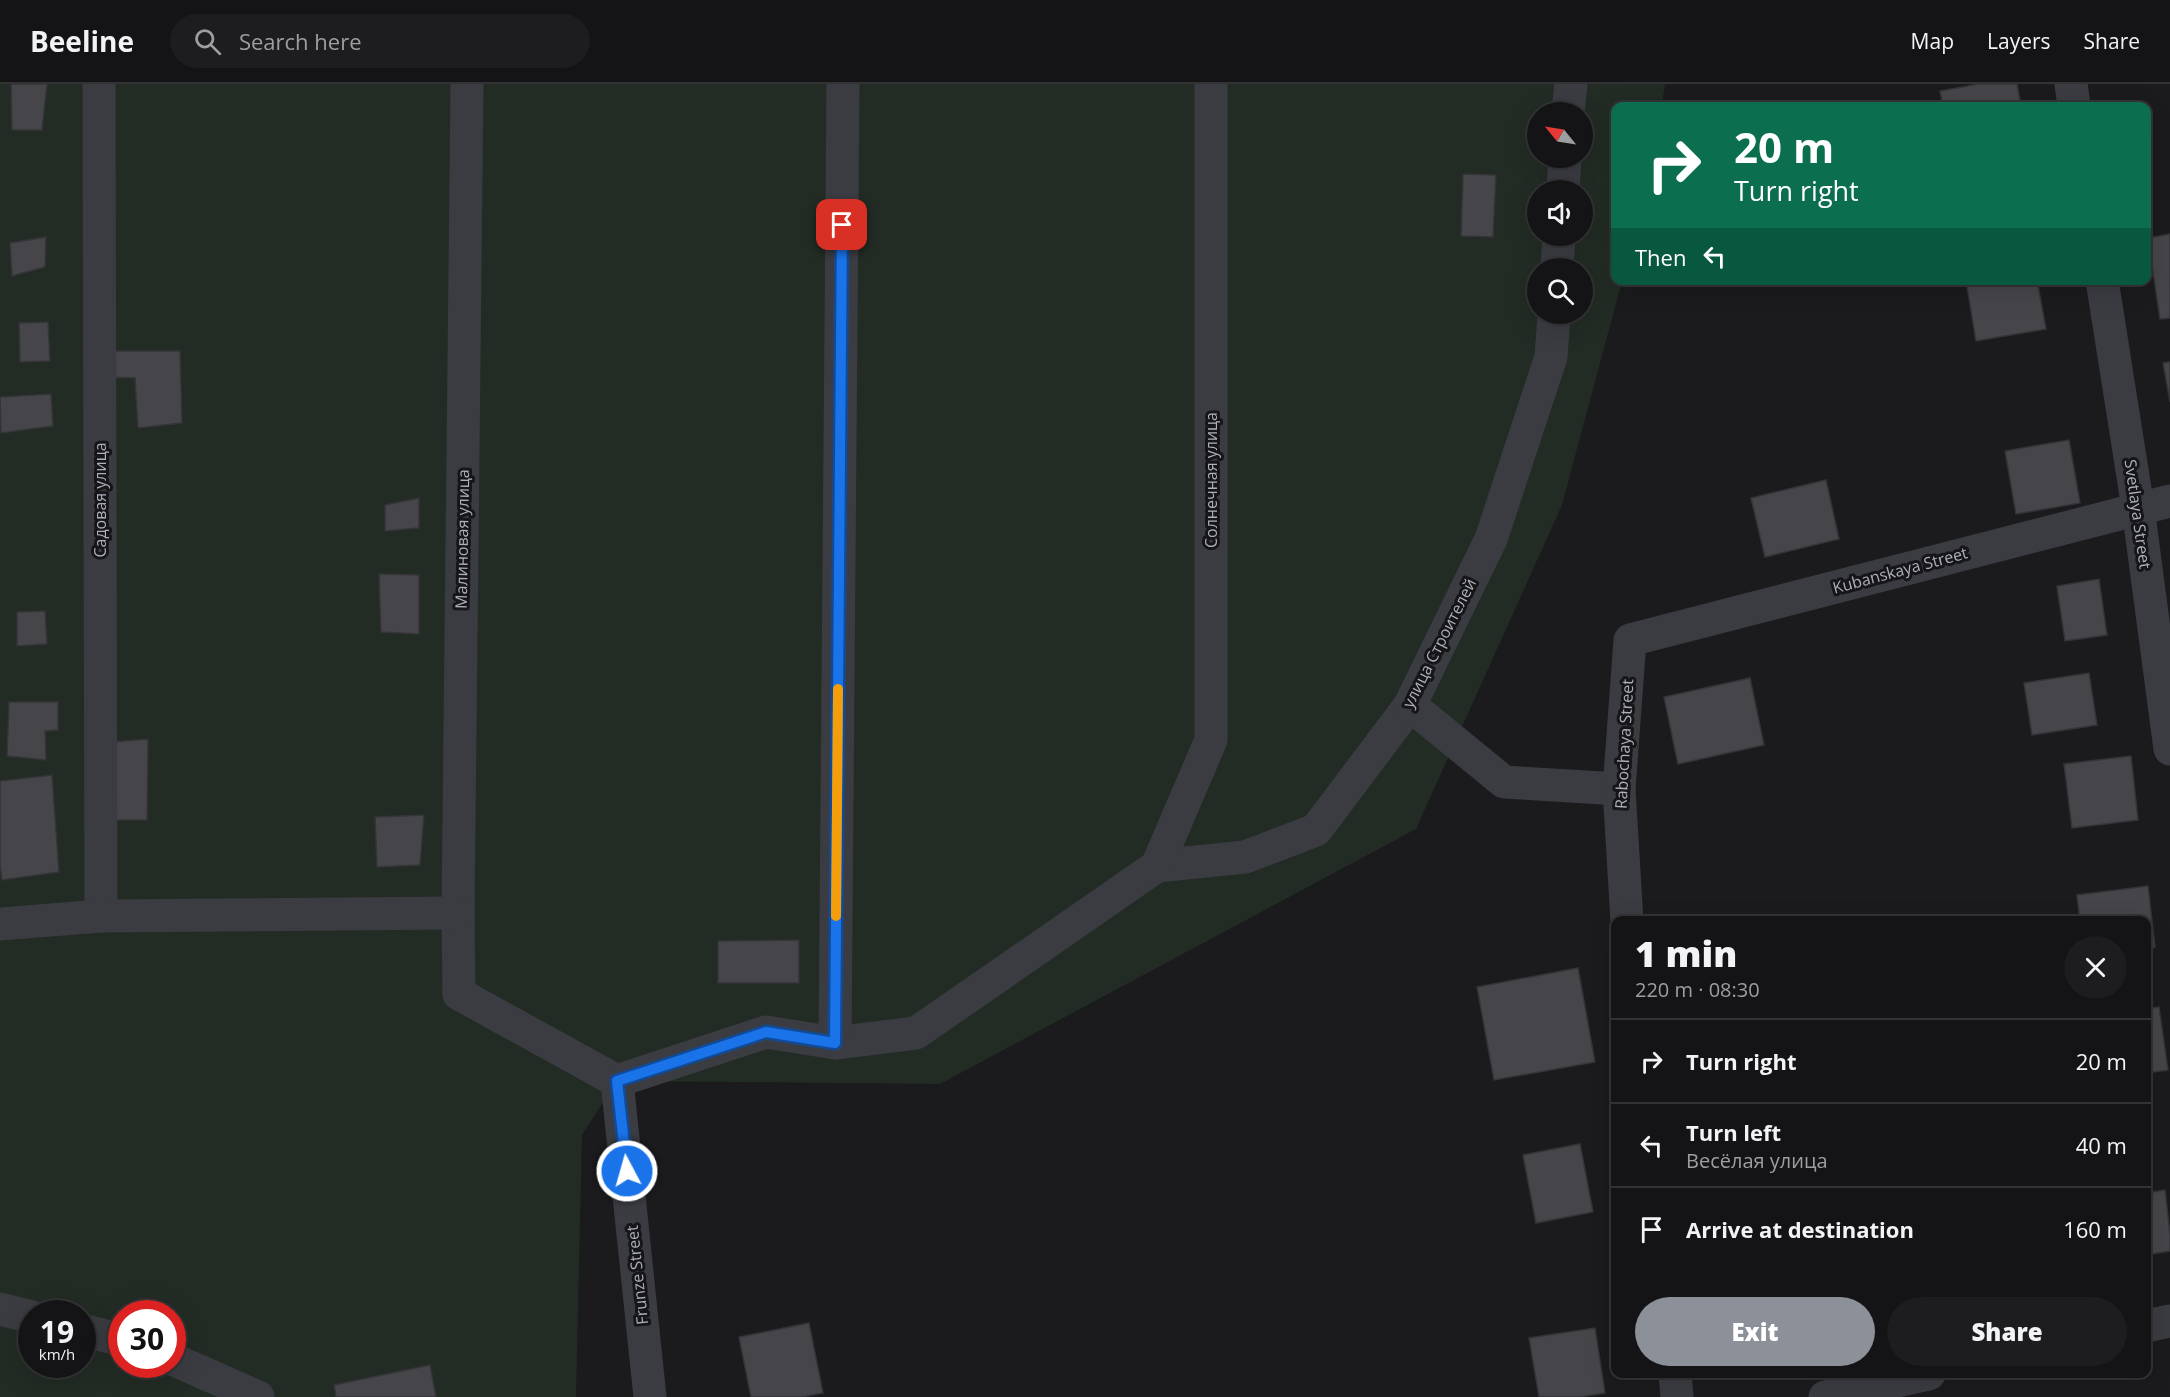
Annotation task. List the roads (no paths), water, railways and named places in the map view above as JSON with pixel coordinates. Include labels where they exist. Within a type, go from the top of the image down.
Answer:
[{"type":"street","name":"Садовая улица","points":[[99,84],[101,916]]},
{"type":"street","name":"Малиновая улица","points":[[467,84],[459,994],[617,1081]]},
{"type":"street","points":[[835,1043],[843,84]]},
{"type":"street","name":"Солнечная улица","points":[[1157,866],[1211,740],[1212,84]]},
{"type":"street","points":[[1569,102],[1570,84]]},
{"type":"street","points":[[2071,84],[2073,102]]},
{"type":"street","name":"Svetlaya Street","points":[[2103,285],[2138,508],[2170,749]]},
{"type":"street","name":"улица Строителей","points":[[1157,866],[1245,857],[1316,830],[1410,705],[1491,539],[1551,357],[1553,324]]},
{"type":"street","name":"Kubanskaya Street","points":[[1630,640],[2170,501]]},
{"type":"street","name":"Rabochaya Street","points":[[1627,916],[1619,789],[1630,640]]},
{"type":"street","points":[[1410,705],[1504,782],[1619,789]]},
{"type":"street","points":[[617,1081],[766,1032],[835,1043],[916,1033],[1157,866]]},
{"type":"street","points":[[0,924],[101,916],[458,913]]},
{"type":"street","name":"Frunze Street","points":[[617,1081],[650,1397]]},
{"type":"street","points":[[0,1309],[18,1314]]},
{"type":"street","points":[[2151,1325],[2170,1321]]},
{"type":"street","points":[[186,1365],[258,1397]]},
{"type":"street","points":[[1675,1378],[1677,1397]]},
{"type":"street","points":[[1825,1397],[1911,1378]]}]
